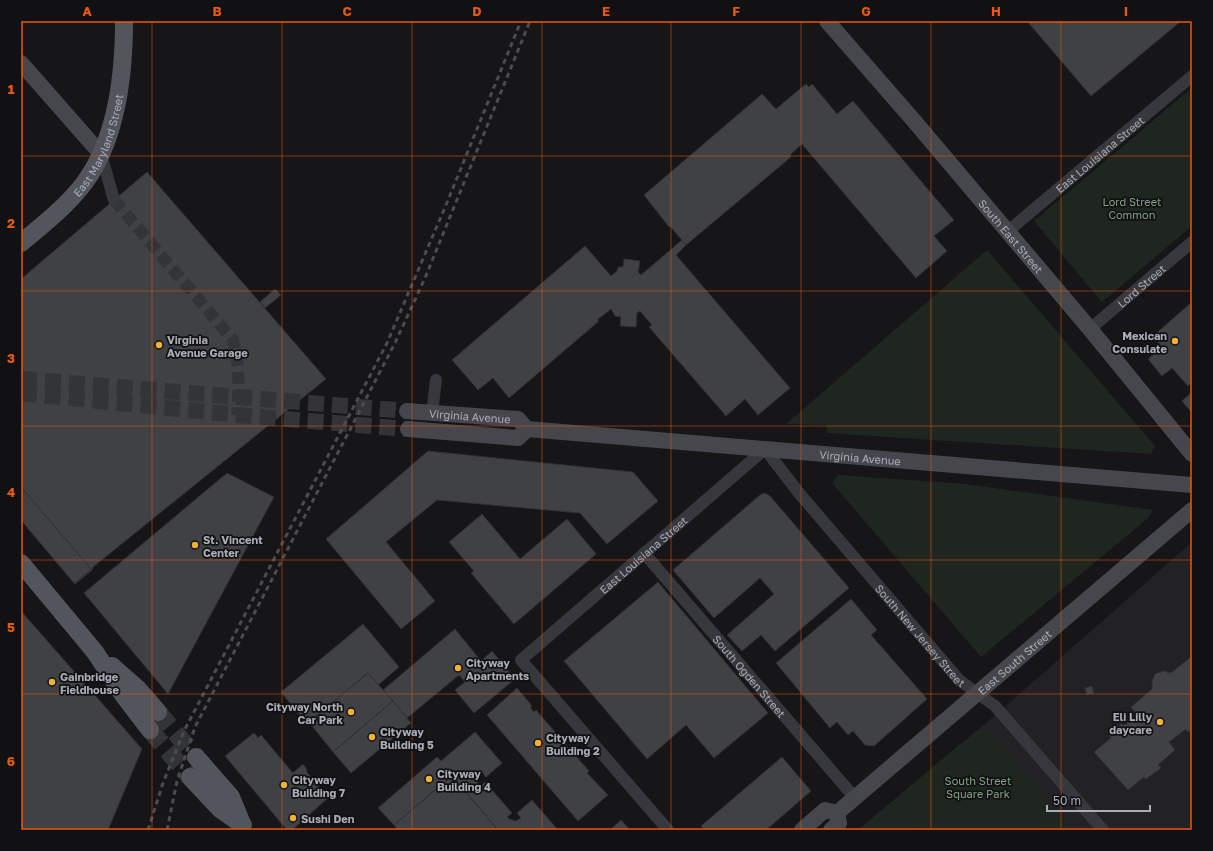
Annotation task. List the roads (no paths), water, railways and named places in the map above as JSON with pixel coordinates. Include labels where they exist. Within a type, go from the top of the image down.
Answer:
[{"type":"main road","points":[[116,21],[124,59]]},
{"type":"main road","name":"East Maryland Street","points":[[21,243],[52,216],[83,185],[101,154],[113,121],[124,59],[124,21]]},
{"type":"main road","name":"South East Street","points":[[827,21],[915,122],[1090,329],[1192,454]]},
{"type":"main road","points":[[21,63],[101,154]]},
{"type":"main road","name":"Virginia Avenue","points":[[407,411],[518,419],[527,429],[1192,485]]},
{"type":"main road","name":"Virginia Avenue","points":[[408,429],[518,438],[527,429]]},
{"type":"main road","name":"East South Street","points":[[837,813],[1192,510]]},
{"type":"main road","points":[[21,563],[95,652],[124,696],[150,730]]},
{"type":"main road","points":[[95,652],[138,689],[158,712]]},
{"type":"main road","points":[[196,757],[231,797],[244,827]]},
{"type":"main road","points":[[190,777],[220,809],[244,827]]},
{"type":"main road","points":[[802,830],[825,810],[837,813],[839,823],[831,830]]},
{"type":"street","name":"East Louisiana Street","points":[[1008,232],[1192,76]]},
{"type":"street","points":[[101,154],[114,200]]},
{"type":"street","name":"Lord Street","points":[[1090,329],[1192,242]]},
{"type":"street","points":[[432,413],[436,380]]},
{"type":"street","name":"East Louisiana Street","points":[[668,830],[521,660],[765,449]]},
{"type":"street","name":"South New Jersey Street","points":[[765,449],[800,493],[960,680],[995,706],[1103,830]]},
{"type":"street","name":"South Ogden Street","points":[[644,554],[855,798]]},
{"type":"tunnel","points":[[114,200],[233,340],[237,359],[237,415]]},
{"type":"tunnel","points":[[21,379],[407,411]]},
{"type":"tunnel","points":[[21,393],[237,415],[408,429]]},
{"type":"tunnel","points":[[158,712],[196,757]]},
{"type":"tunnel","points":[[150,730],[190,777]]},
{"type":"railway","points":[[148,830],[163,783],[184,731],[387,343],[446,205],[521,21]]},
{"type":"railway","points":[[167,830],[177,781],[195,727],[395,343],[425,278],[530,21]]},
{"type":"place","name":"Mexican Consulate","points":[[1175,341]]},
{"type":"place","name":"Virginia Avenue Garage","points":[[159,345]]},
{"type":"place","name":"St. Vincent Center","points":[[195,545]]},
{"type":"place","name":"Cityway Apartments","points":[[458,668]]},
{"type":"place","name":"Gainbridge Fieldhouse","points":[[52,682]]},
{"type":"place","name":"Cityway North Car Park","points":[[351,712]]},
{"type":"place","name":"Eli Lilly daycare","points":[[1160,722]]},
{"type":"place","name":"Cityway Building 5","points":[[372,737]]},
{"type":"place","name":"Cityway Building 2","points":[[538,743]]},
{"type":"place","name":"Cityway Building 4","points":[[429,779]]},
{"type":"place","name":"Cityway Building 7","points":[[284,785]]},
{"type":"place","name":"Sushi Den","points":[[293,818]]},
{"type":"park label","name":"Lord Street Common","points":[[1132,207]]},
{"type":"park label","name":"South Street Square Park","points":[[978,786]]}]
